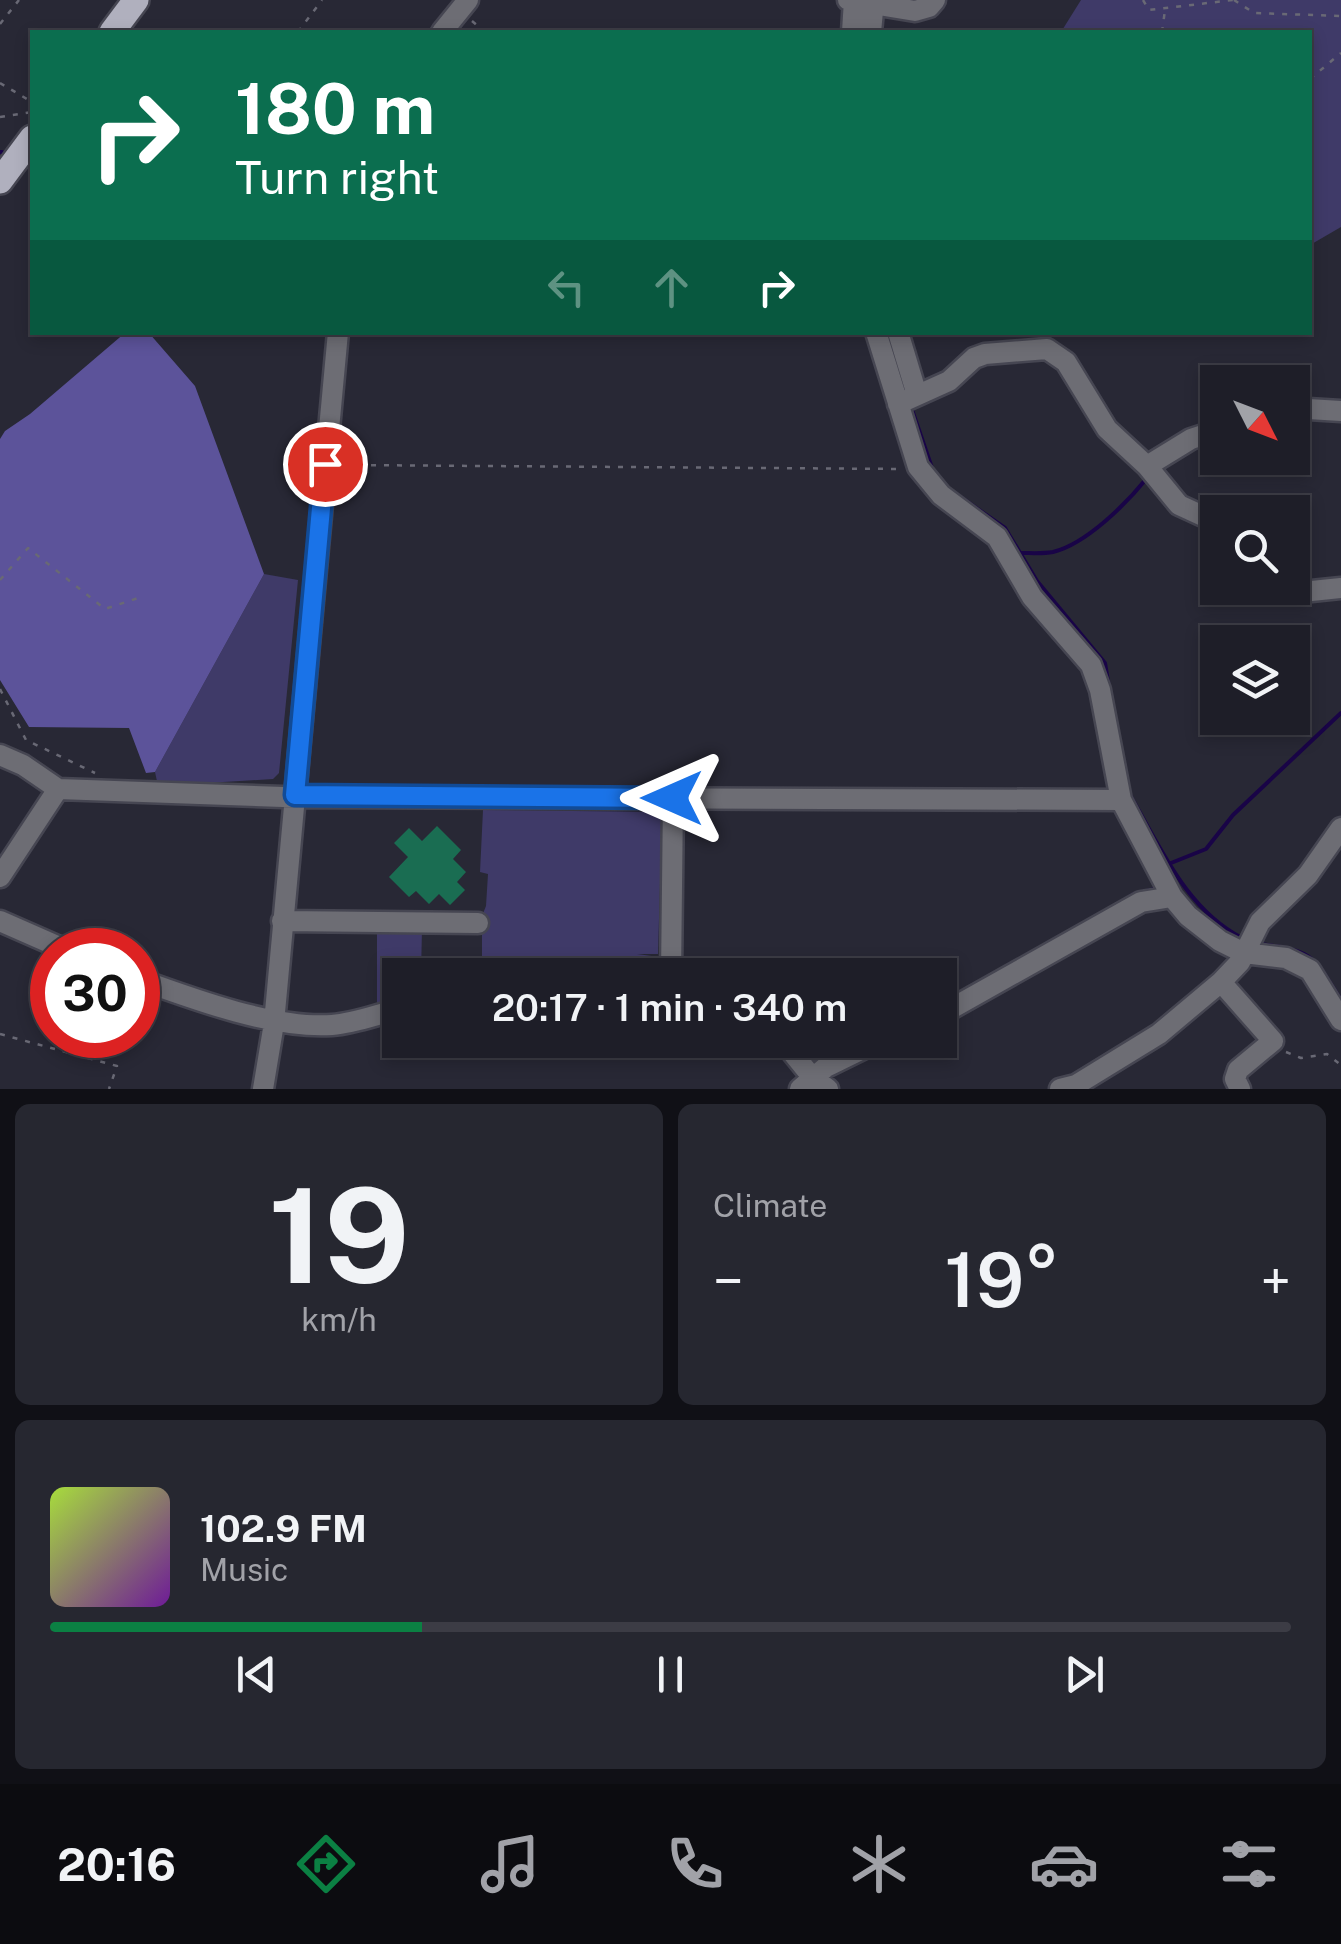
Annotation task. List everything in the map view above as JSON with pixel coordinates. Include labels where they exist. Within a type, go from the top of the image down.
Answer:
[{"type":"main road","points":[[114,30],[136,0]]},
{"type":"main road","points":[[11,170],[30,141]]},
{"type":"street","points":[[444,30],[468,0]]},
{"type":"street","points":[[861,2],[914,10],[929,7],[935,0]]},
{"type":"street","points":[[853,30],[861,2]]},
{"type":"street","points":[[861,2],[870,30]]},
{"type":"street","points":[[263,1089],[274,1018],[338,335]]},
{"type":"street","points":[[878,335],[910,398]]},
{"type":"street","points":[[899,335],[918,467],[940,495],[997,537],[1032,596],[1090,664],[1100,690],[1121,800],[1172,897],[1188,916],[1220,940],[1286,958],[1310,970],[1341,1020]]},
{"type":"street","points":[[910,398],[949,380],[974,358],[985,354],[1047,350],[1066,362],[1107,429],[1147,466],[1180,505],[1200,514]]},
{"type":"street","points":[[1310,409],[1341,411]]},
{"type":"street","points":[[1147,466],[1200,435]]},
{"type":"street","points":[[1310,591],[1341,588]]},
{"type":"street","points":[[0,755],[58,789],[295,795],[1121,800]]},
{"type":"street","points":[[0,877],[58,789]]},
{"type":"street","points":[[672,798],[672,958]]},
{"type":"street","points":[[1060,1089],[1076,1086],[1159,1034],[1221,982],[1260,922],[1308,875],[1341,828]]},
{"type":"street","points":[[957,1005],[1141,902],[1172,897]]},
{"type":"street","points":[[0,921],[30,934]]},
{"type":"street","points":[[282,921],[478,923]]},
{"type":"street","points":[[1221,982],[1273,1041],[1238,1070],[1235,1079],[1240,1089]]},
{"type":"street","points":[[160,986],[236,1012],[274,1018],[334,1025],[382,1013]]},
{"type":"street","points":[[794,1058],[813,1085],[854,1058]]},
{"type":"path","points":[[0,24],[20,0]]},
{"type":"path","points":[[300,30],[322,0]]},
{"type":"path","points":[[1143,0],[1149,10],[1234,0],[1254,12],[1341,16]]},
{"type":"path","points":[[1162,30],[1165,8]]},
{"type":"path","points":[[1312,76],[1341,53]]},
{"type":"path","points":[[0,83],[30,101]]},
{"type":"path","points":[[0,117],[30,112]]},
{"type":"path","points":[[325,464],[918,467]]},
{"type":"path","points":[[0,580],[28,548],[105,609],[138,598]]},
{"type":"path","points":[[0,690],[26,740],[100,775]]},
{"type":"path","points":[[0,1034],[117,1066],[109,1089]]},
{"type":"path","points":[[1273,1041],[1290,1054],[1302,1058],[1327,1054],[1341,1065]]},
{"type":"shaded area","points":[[1081,0],[1341,0],[1341,227],[1312,244],[1312,30],[1062,30]]},
{"type":"shaded area","points":[[122,335],[151,335],[195,386],[264,574],[155,772],[146,773],[129,728],[29,727],[0,680],[0,439]]},
{"type":"shaded area","points":[[264,574],[298,580],[279,773],[273,779],[158,786],[155,772]]},
{"type":"shaded area","points":[[483,810],[662,812],[658,954],[637,954],[659,958],[482,958],[488,874],[480,872]]},
{"type":"shaded area","points":[[422,928],[421,958],[382,958],[382,1007],[377,1008],[377,929]]},
{"type":"building","points":[[437,826],[461,850],[453,859],[466,872],[457,882],[465,890],[450,905],[439,894],[429,904],[416,891],[409,897],[389,877],[408,857],[394,843],[409,828],[422,841]]},
{"type":"waterway","points":[[910,404],[933,471]]},
{"type":"waterway","points":[[1020,553],[1053,552],[1079,541],[1117,511],[1147,478]]},
{"type":"waterway","points":[[949,489],[1005,528],[1037,581],[1105,663],[1109,687]]},
{"type":"waterway","points":[[1171,863],[1206,849],[1233,815],[1341,713]]},
{"type":"waterway","points":[[1127,790],[1189,892],[1204,910],[1242,938]]},
{"type":"waterway","points":[[1118,904],[1134,894],[1159,888]]},
{"type":"waterway","points":[[1260,944],[1311,958],[1341,1000]]},
{"type":"route","points":[[325,464],[295,795],[672,798]]}]
